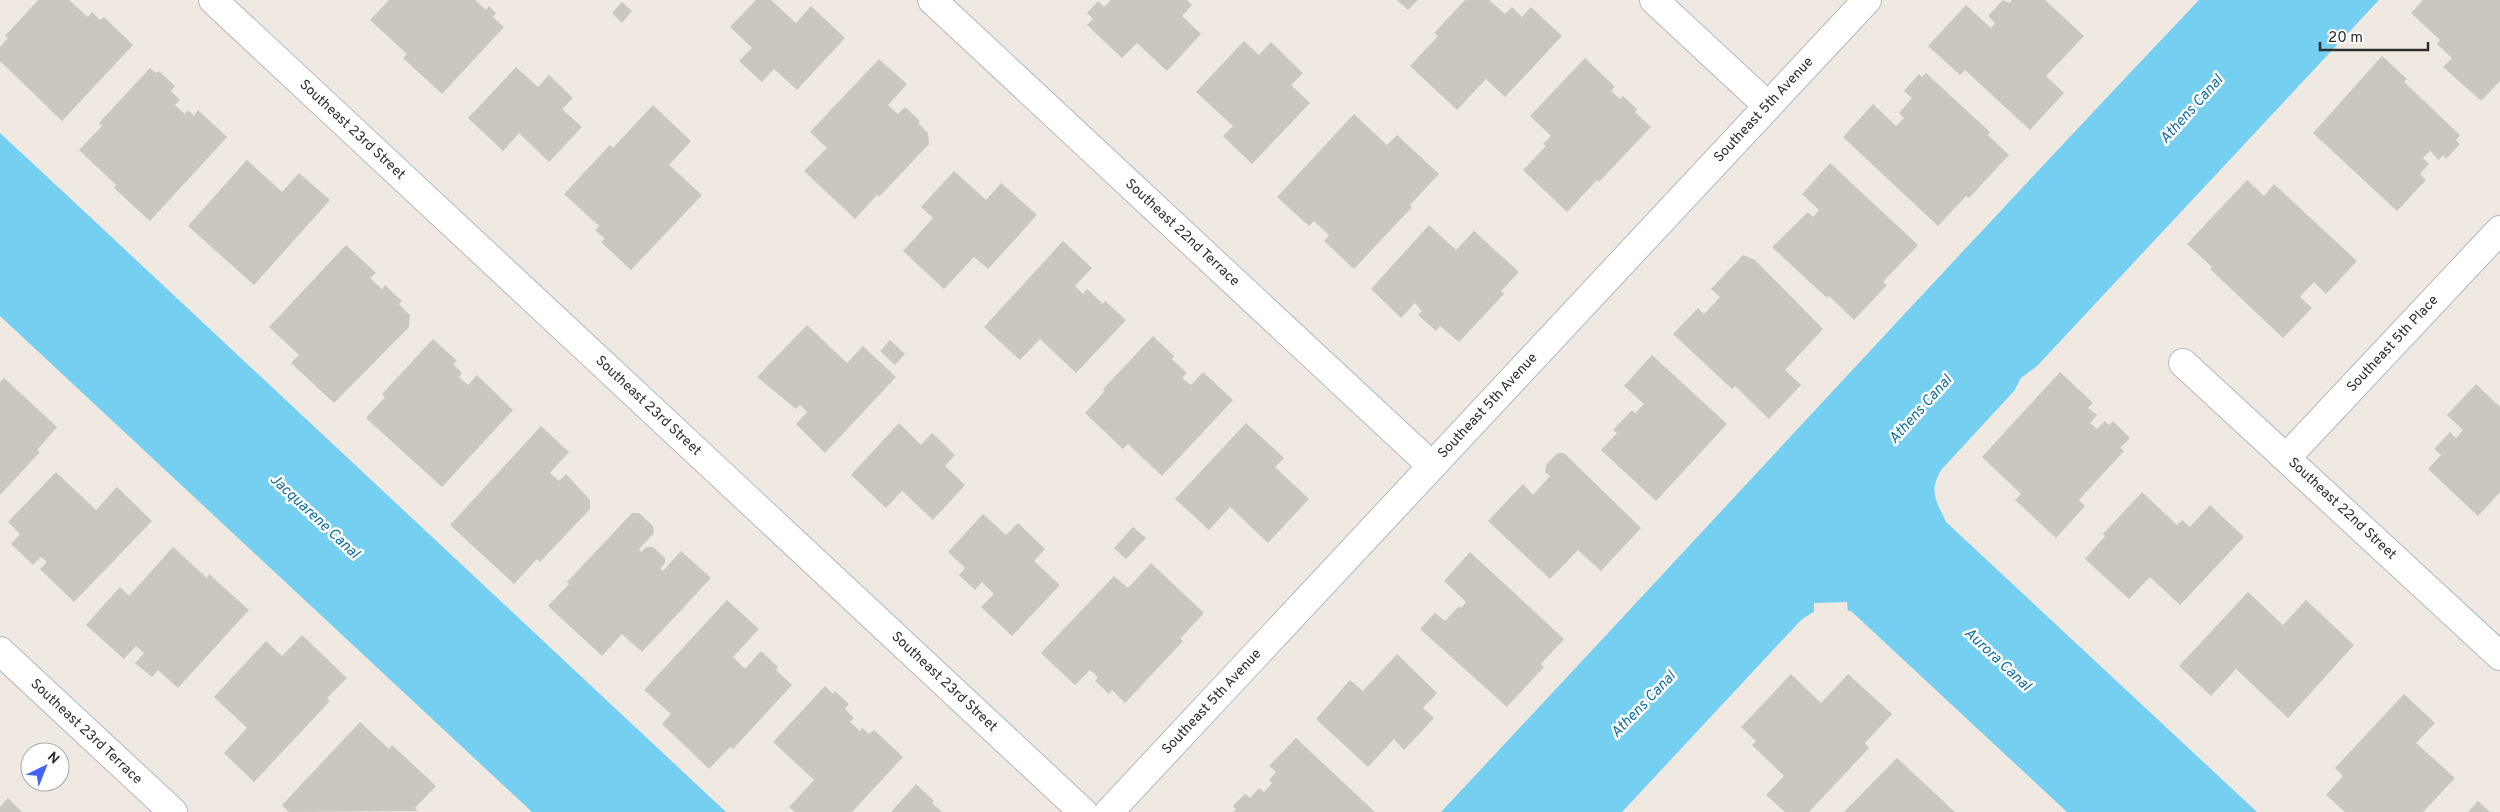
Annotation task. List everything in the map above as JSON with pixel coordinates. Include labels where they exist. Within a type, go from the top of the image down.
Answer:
[{"type":"street","name":"Southeast 23rd Street","points":[[213,0],[1083,812]]},
{"type":"street","name":"Southeast 22nd Terrace","points":[[932,0],[1432,466]]},
{"type":"street","points":[[1654,0],[1768,106]]},
{"type":"street","name":"Southeast 5th Avenue","points":[[1109,812],[1867,0]]},
{"type":"street","name":"Southeast 5th Place","points":[[2286,458],[2500,230]]},
{"type":"street","name":"Southeast 22nd Street","points":[[2183,363],[2500,656]]},
{"type":"street","name":"Southeast 23rd Terrace","points":[[0,651],[173,812]]},
{"type":"water","points":[[2199,0],[2379,0],[2037,366],[2021,378],[2014,391],[1942,469],[1935,483],[1934,490],[1946,522],[2257,812],[2067,812],[1851,611],[1817,610],[1802,619],[1622,812],[1441,812],[2009,202]]},
{"type":"water","name":"Jacquarene Canal","points":[[0,133],[726,812],[532,812],[0,316]]},
{"type":"pier","points":[[1847,602],[1848,613],[1818,613],[1814,615],[1814,603]]},
{"type":"building","points":[[38,0],[69,0],[88,17],[92,12],[100,20],[104,17],[133,45],[62,121],[0,61],[0,47],[8,38],[5,36]]},
{"type":"building","points":[[389,0],[475,0],[486,10],[489,6],[496,13],[493,17],[504,27],[442,94],[403,58],[407,54],[370,20]]},
{"type":"building","points":[[756,0],[771,0],[796,23],[811,6],[845,38],[797,90],[774,69],[762,82],[739,61],[752,48],[730,27]]},
{"type":"building","points":[[1111,0],[1187,0],[1192,5],[1182,16],[1201,34],[1167,71],[1137,43],[1122,58],[1087,25],[1093,19],[1087,13],[1098,1],[1104,7]]},
{"type":"building","points":[[1397,0],[1418,0],[1408,10]]},
{"type":"building","points":[[1465,0],[1489,0],[1505,14],[1512,7],[1522,17],[1531,7],[1562,36],[1505,97],[1486,79],[1457,110],[1410,66],[1438,36],[1434,33]]},
{"type":"building","points":[[2003,0],[2010,3],[2012,0],[2045,0],[2084,36],[2046,76],[2064,93],[2030,130],[1965,70],[1960,75],[1928,46],[1966,5],[1991,28],[1995,23],[1988,16]]},
{"type":"building","points":[[2423,0],[2500,0],[2500,81],[2481,101],[2443,67],[2452,58],[2437,44],[2440,40],[2411,13]]},
{"type":"building","points":[[622,2],[632,11],[622,23],[612,13]]},
{"type":"building","points":[[1244,41],[1259,55],[1271,42],[1303,73],[1291,85],[1310,103],[1252,164],[1223,136],[1233,126],[1196,92]]},
{"type":"building","points":[[2382,56],[2407,79],[2404,82],[2460,135],[2456,140],[2460,144],[2446,159],[2443,155],[2439,160],[2430,151],[2423,158],[2429,164],[2420,174],[2426,180],[2397,211],[2313,133]]},
{"type":"building","points":[[1585,58],[1615,87],[1611,91],[1620,99],[1623,96],[1637,109],[1635,112],[1651,127],[1599,182],[1597,180],[1567,212],[1523,170],[1546,146],[1543,144],[1551,136],[1530,116]]},
{"type":"building","points":[[879,59],[907,84],[888,105],[898,114],[905,107],[920,121],[918,123],[928,133],[929,144],[879,197],[877,195],[855,219],[804,171],[827,148],[810,132]]},
{"type":"building","points":[[516,67],[538,87],[549,75],[573,98],[562,109],[582,127],[549,162],[519,133],[503,151],[468,118]]},
{"type":"building","points":[[150,68],[156,73],[159,71],[175,86],[171,91],[180,100],[175,105],[185,114],[188,110],[194,116],[198,110],[227,137],[150,221],[114,188],[116,185],[79,150],[102,126],[99,123]]},
{"type":"building","points":[[1926,73],[1990,132],[1988,135],[2009,155],[1969,198],[1966,196],[1938,226],[1843,137],[1873,104],[1896,126],[1904,118],[1899,113],[1912,98],[1904,91],[1919,74],[1922,77]]},
{"type":"building","points":[[653,105],[691,141],[669,165],[702,195],[631,270],[601,242],[605,239],[595,230],[599,226],[564,194],[610,145],[613,148]]},
{"type":"building","points":[[1354,114],[1387,145],[1397,135],[1439,174],[1410,205],[1412,207],[1354,269],[1324,241],[1329,235],[1314,221],[1309,226],[1277,197]]},
{"type":"building","points":[[247,160],[282,192],[299,173],[330,200],[254,285],[188,226]]},
{"type":"building","points":[[1830,163],[1918,245],[1883,282],[1887,285],[1854,320],[1829,296],[1827,298],[1772,247],[1808,212],[1813,217],[1819,210],[1802,194]]},
{"type":"building","points":[[954,171],[986,200],[1001,183],[1037,215],[988,269],[974,257],[944,289],[903,251],[933,218],[921,207]]},
{"type":"building","points":[[2247,180],[2264,196],[2274,184],[2357,261],[2326,294],[2314,282],[2300,297],[2312,308],[2283,338],[2210,269],[2212,267],[2187,244]]},
{"type":"building","points":[[1429,225],[1456,250],[1474,231],[1519,272],[1501,291],[1504,294],[1459,342],[1440,326],[1436,331],[1418,315],[1422,311],[1415,303],[1401,318],[1371,289]]},
{"type":"building","points":[[1063,241],[1092,268],[1075,286],[1083,294],[1087,289],[1103,304],[1105,301],[1126,320],[1076,373],[1040,339],[1020,360],[984,327]]},
{"type":"building","points":[[346,245],[376,273],[370,278],[382,289],[385,285],[402,301],[399,304],[410,315],[409,327],[334,403],[291,363],[299,355],[269,327]]},
{"type":"building","points":[[1743,255],[1755,260],[1823,329],[1785,370],[1801,385],[1769,419],[1735,386],[1732,389],[1673,334],[1698,308],[1704,314],[1720,297],[1711,289]]},
{"type":"building","points":[[807,325],[847,363],[863,346],[896,377],[825,453],[796,424],[807,412],[800,405],[796,409],[757,377]]},
{"type":"building","points":[[1153,336],[1174,356],[1172,359],[1187,373],[1182,378],[1191,385],[1203,372],[1233,400],[1162,476],[1128,444],[1123,449],[1085,413],[1105,391],[1103,389]]},
{"type":"building","points":[[433,339],[457,361],[453,364],[462,373],[459,377],[468,385],[477,375],[513,410],[442,487],[366,418],[385,397],[382,394]]},
{"type":"building","points":[[890,340],[905,354],[895,365],[880,351]]},
{"type":"building","points":[[1652,355],[1727,424],[1656,501],[1601,450],[1617,433],[1613,430],[1632,410],[1635,413],[1644,404],[1624,386]]},
{"type":"building","points":[[2060,372],[2093,403],[2088,408],[2097,415],[2090,423],[2097,429],[2105,421],[2109,425],[2113,421],[2130,438],[2120,448],[2124,451],[2079,500],[2085,506],[2056,538],[2015,500],[2021,494],[1982,457]]},
{"type":"building","points":[[4,378],[57,427],[37,450],[40,452],[0,495],[0,382]]},
{"type":"building","points":[[2476,384],[2500,407],[2500,492],[2478,516],[2428,469],[2441,455],[2434,449],[2450,432],[2456,438],[2463,430],[2447,415]]},
{"type":"building","points":[[899,423],[921,445],[932,433],[955,455],[945,466],[965,485],[933,520],[902,491],[886,508],[851,475]]},
{"type":"building","points":[[1246,423],[1284,458],[1275,467],[1309,499],[1268,543],[1230,507],[1209,530],[1175,499]]},
{"type":"building","points":[[541,426],[569,452],[550,473],[559,481],[566,474],[590,500],[590,509],[540,562],[537,559],[514,584],[450,525]]},
{"type":"building","points":[[1557,453],[1564,453],[1641,528],[1601,571],[1578,550],[1550,579],[1488,521],[1523,484],[1533,495],[1550,476],[1545,472],[1546,465]]},
{"type":"building","points":[[56,472],[96,510],[117,487],[152,521],[74,602],[40,569],[47,562],[41,557],[33,565],[11,544],[20,534],[8,522]]},
{"type":"building","points":[[2142,492],[2177,525],[2182,520],[2190,527],[2210,505],[2244,537],[2180,605],[2150,577],[2129,599],[2085,559],[2105,536],[2103,534]]},
{"type":"building","points":[[632,513],[639,513],[653,526],[654,533],[639,549],[641,552],[646,547],[653,547],[665,558],[665,563],[660,569],[663,571],[681,551],[711,578],[642,652],[622,634],[602,656],[548,606],[569,584],[567,582]]},
{"type":"building","points":[[983,514],[1006,535],[1018,523],[1045,549],[1034,561],[1060,585],[1012,636],[981,607],[994,594],[982,582],[975,590],[959,575],[965,568],[948,552]]},
{"type":"building","points":[[1133,527],[1146,538],[1126,559],[1114,548]]},
{"type":"building","points":[[173,547],[207,578],[209,574],[249,610],[178,688],[158,670],[152,677],[135,663],[144,653],[136,646],[124,659],[86,625],[120,587],[129,596]]},
{"type":"building","points":[[1470,552],[1564,639],[1541,664],[1544,667],[1507,707],[1420,629],[1435,613],[1445,621],[1459,606],[1461,608],[1466,602],[1444,581]]},
{"type":"building","points":[[1151,563],[1204,613],[1180,639],[1183,641],[1125,703],[1112,690],[1109,694],[1095,681],[1098,677],[1090,670],[1075,685],[1041,653],[1114,576],[1128,588]]},
{"type":"building","points":[[2248,592],[2283,625],[2306,600],[2354,645],[2288,718],[2236,669],[2211,696],[2179,666]]},
{"type":"building","points":[[727,600],[759,629],[733,657],[745,669],[761,651],[778,667],[776,670],[792,685],[733,749],[730,747],[709,769],[662,724],[671,714],[644,690]]},
{"type":"building","points":[[302,635],[347,678],[327,698],[330,701],[254,782],[224,753],[247,728],[214,697],[266,641],[282,656]]},
{"type":"building","points":[[1397,654],[1437,693],[1423,708],[1434,718],[1404,750],[1394,739],[1368,767],[1316,719],[1350,680],[1363,691]]},
{"type":"building","points":[[1791,674],[1821,703],[1848,674],[1892,714],[1865,743],[1869,748],[1809,812],[1785,812],[1766,795],[1784,776],[1752,745],[1756,741],[1741,727]]},
{"type":"building","points":[[825,686],[833,694],[835,691],[849,704],[845,709],[854,718],[850,722],[860,731],[862,728],[869,734],[874,730],[903,757],[852,812],[795,812],[789,807],[814,780],[773,742]]},
{"type":"building","points":[[2404,694],[2435,723],[2416,743],[2455,778],[2423,812],[2345,812],[2326,795],[2343,776],[2335,768]]},
{"type":"building","points":[[360,722],[389,749],[392,745],[436,786],[415,808],[418,811],[289,812],[282,805]]},
{"type":"building","points":[[1296,738],[1375,812],[1233,812],[1236,809],[1233,806],[1245,794],[1250,798],[1259,788],[1264,792],[1272,783],[1269,780],[1276,772],[1269,766]]},
{"type":"building","points":[[1897,758],[1955,812],[1844,812]]},
{"type":"building","points":[[916,784],[934,801],[932,803],[942,812],[891,812]]},
{"type":"building","points":[[8,798],[22,812],[0,812],[0,807]]},
{"type":"building","points":[[2478,801],[2490,812],[2468,812]]},
{"type":"water label","name":"Athens Canal","points":[[2192,110]]},
{"type":"water label","name":"Athens Canal","points":[[1921,410]]},
{"type":"water label","name":"Aurora Canal","points":[[1997,660]]},
{"type":"water label","name":"Athens Canal","points":[[1644,705]]}]
